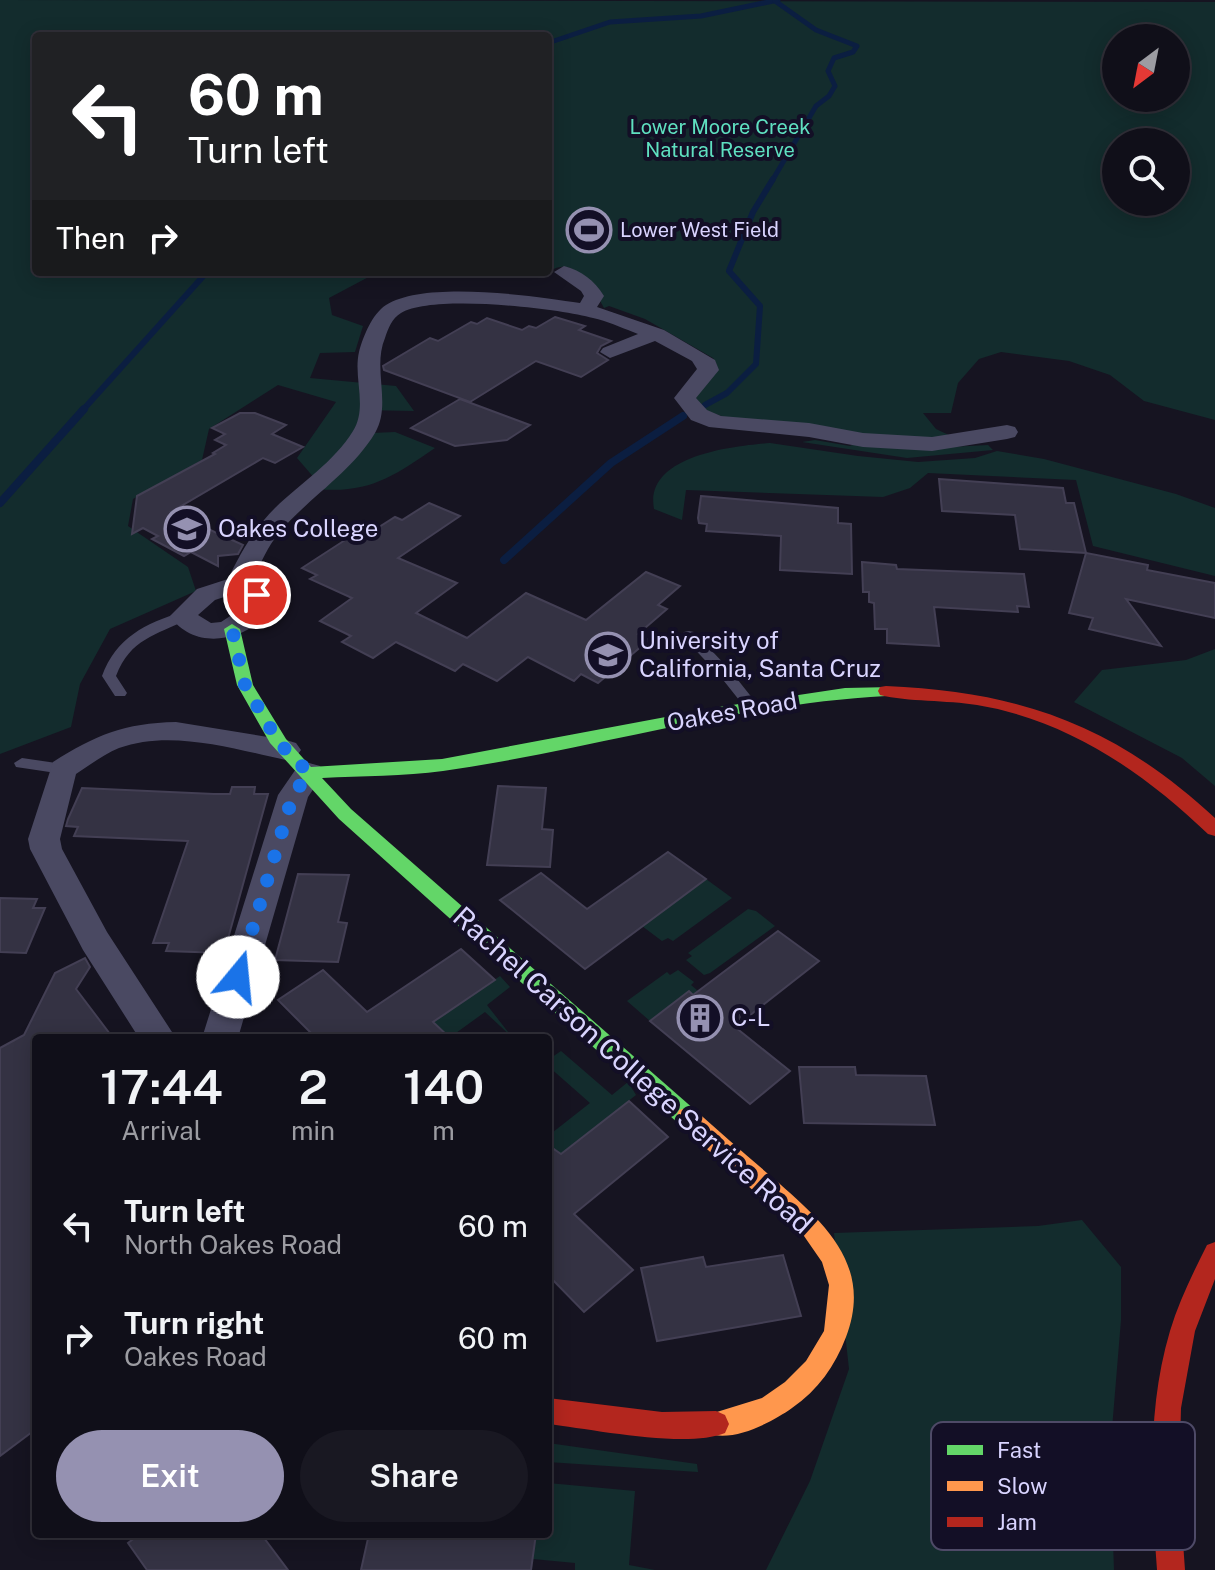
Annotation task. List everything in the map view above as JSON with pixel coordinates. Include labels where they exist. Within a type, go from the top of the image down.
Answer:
[{"type":"street","points":[[564,272],[581,279],[590,288],[594,296],[585,310]]},
{"type":"street","points":[[237,585],[259,543],[365,431],[371,386],[368,359],[383,323],[399,304],[409,301],[471,299],[585,310],[653,335],[690,350],[708,364],[708,370],[685,398],[699,415],[717,422],[809,430],[899,444],[932,444],[1007,432]]},
{"type":"street","points":[[610,352],[653,335]]},
{"type":"street","points":[[237,585],[253,590],[258,604],[246,621],[232,629],[212,632],[192,627],[183,616],[203,594],[219,587],[237,585]]},
{"type":"street","name":"Rachel Carson College Service Road","points":[[232,629],[245,685],[286,750],[345,814],[814,1229],[836,1266],[840,1308],[837,1336],[808,1378],[764,1410],[734,1422],[694,1427],[552,1411]]},
{"type":"street","name":"Oakes Road","points":[[309,773],[442,765],[752,707],[866,691],[944,695],[1012,707],[1110,744],[1173,786],[1215,829]]},
{"type":"street","points":[[154,1032],[95,941],[46,849],[44,839],[63,769],[108,742],[170,730],[209,734],[286,750]]},
{"type":"street","points":[[221,1034],[293,795],[309,773]]},
{"type":"street","points":[[1166,1422],[1182,1332],[1203,1273],[1215,1253]]},
{"type":"street","points":[[1170,1550],[1171,1570]]},
{"type":"lane","points":[[120,693],[109,676],[116,653],[131,640],[183,616]]},
{"type":"lane","points":[[689,635],[752,707]]},
{"type":"lane","points":[[22,763],[63,769]]},
{"type":"green space","name":"Lower Moore Creek Natural Reserve","points":[[0,0],[1215,2],[1215,420],[1144,401],[1110,375],[1069,361],[1001,352],[979,359],[958,383],[951,413],[923,413],[936,429],[953,437],[891,437],[724,417],[705,410],[695,397],[717,365],[713,358],[645,319],[609,306],[604,308],[575,270],[568,267],[552,270],[552,32],[32,32],[32,276],[370,276],[329,298],[332,315],[363,326],[355,352],[320,353],[310,378],[396,386],[414,411],[362,410],[361,428],[316,480],[297,458],[336,402],[278,385],[209,429],[202,460],[133,499],[128,526],[188,567],[196,591],[110,629],[80,684],[71,727],[0,754]]},
{"type":"green space","points":[[395,432],[435,448],[393,475],[366,486],[317,489],[372,433]]},
{"type":"green space","points":[[815,440],[850,446],[913,449],[988,445],[993,450],[907,458],[802,442]]},
{"type":"green space","points":[[770,443],[918,462],[975,458],[997,451],[1044,459],[1176,494],[1215,508],[1215,576],[1093,546],[1076,480],[928,473],[910,488],[883,497],[686,490],[682,520],[654,509],[655,491],[663,476],[677,465],[715,451]]},
{"type":"green space","points":[[1215,649],[1215,786],[1182,758],[1074,702],[1102,670],[1186,660]]},
{"type":"green space","points":[[706,879],[732,898],[673,941],[668,938],[662,941],[642,926]]},
{"type":"green space","points":[[748,909],[756,911],[775,926],[710,973],[704,975],[686,960],[692,956],[688,953]]},
{"type":"green space","points":[[678,970],[694,982],[691,985],[698,991],[693,995],[689,992],[650,1021],[627,1001],[667,972],[670,975]]},
{"type":"green space","points":[[500,976],[510,987],[487,1005],[510,1034],[485,1012],[455,1034],[445,1034],[433,1022]]},
{"type":"green space","points":[[561,1051],[612,1095],[628,1082],[636,1095],[561,1154],[552,1153],[552,1133],[590,1103],[552,1070],[552,1057]]},
{"type":"green space","points":[[1082,1220],[1121,1267],[1121,1320],[1113,1422],[931,1422],[931,1550],[1113,1550],[1114,1570],[766,1570],[810,1481],[849,1369],[834,1233],[1038,1226]]},
{"type":"green space","points":[[552,1444],[697,1464],[698,1472],[552,1462]]},
{"type":"green space","points":[[552,1483],[635,1491],[629,1565],[655,1570],[575,1570],[575,1563],[533,1559],[536,1538],[552,1538]]},
{"type":"building","points":[[555,317],[585,326],[579,330],[611,341],[601,346],[597,353],[608,360],[581,377],[536,361],[470,402],[384,370],[383,366],[430,338],[438,341],[471,322],[477,324],[487,318],[522,330],[529,326],[536,328]]},
{"type":"building","points":[[460,399],[530,425],[507,440],[455,446],[411,428]]},
{"type":"building","points":[[240,413],[255,413],[286,425],[272,434],[303,447],[275,463],[263,458],[171,512],[243,545],[238,554],[218,556],[218,566],[191,552],[184,556],[152,539],[158,536],[143,528],[132,534],[137,496],[215,454],[226,445],[215,440],[225,434],[212,428]]},
{"type":"building","points":[[939,479],[1063,488],[1066,503],[1074,503],[1086,553],[1020,549],[1015,515],[942,511]]},
{"type":"building","points":[[701,496],[838,508],[838,523],[851,524],[852,574],[780,570],[781,536],[706,531],[707,524],[699,523],[698,518]]},
{"type":"building","points":[[429,503],[460,516],[398,558],[457,583],[416,613],[467,638],[526,593],[586,620],[646,572],[680,586],[658,605],[667,609],[638,634],[649,640],[598,683],[581,674],[574,681],[528,657],[497,681],[463,664],[455,671],[396,642],[373,658],[342,642],[351,636],[320,621],[352,598],[310,579],[317,575],[302,568],[359,531],[368,534],[395,517],[402,520]]},
{"type":"building","points":[[1086,553],[1148,565],[1147,570],[1215,583],[1215,618],[1126,599],[1161,646],[1089,629],[1093,618],[1069,613]]},
{"type":"building","points":[[862,562],[896,565],[897,569],[1024,574],[1029,607],[1017,606],[1018,612],[934,607],[939,646],[887,643],[887,629],[875,629],[874,603],[869,602],[869,592],[863,592]]},
{"type":"building","points":[[498,786],[546,788],[542,829],[553,830],[550,867],[487,865]]},
{"type":"building","points":[[232,787],[255,787],[254,794],[268,794],[224,953],[166,951],[169,943],[153,943],[188,841],[74,836],[78,827],[66,826],[68,819],[82,788],[230,794]]},
{"type":"building","points":[[668,852],[706,879],[585,969],[500,900],[541,873],[587,909]]},
{"type":"building","points":[[298,874],[349,875],[338,922],[347,923],[338,962],[275,960]]},
{"type":"building","points":[[0,898],[37,899],[33,908],[45,908],[26,953],[0,952]]},
{"type":"building","name":"C-L","points":[[778,931],[819,961],[735,1027],[790,1071],[750,1104],[650,1021],[689,991],[693,995]]},
{"type":"building","points":[[461,949],[495,980],[433,1022],[446,1034],[312,1034],[278,1000],[323,970],[367,1012]]},
{"type":"building","points":[[85,958],[90,967],[76,989],[110,1034],[32,1034],[32,1432],[0,1456],[0,1048],[24,1035],[55,973]]},
{"type":"building","points":[[799,1067],[855,1067],[856,1075],[926,1076],[935,1125],[804,1123]]},
{"type":"building","points":[[629,1101],[668,1137],[574,1214],[633,1270],[584,1312],[552,1279],[552,1148],[561,1154]]},
{"type":"building","points":[[783,1255],[801,1316],[657,1341],[641,1268],[703,1257],[706,1267]]},
{"type":"building","points":[[135,1538],[264,1538],[288,1570],[147,1570],[128,1543]]},
{"type":"building","points":[[368,1538],[535,1538],[531,1570],[361,1570]]},
{"type":"waterway","points":[[552,42],[610,22],[701,16],[778,0]]},
{"type":"waterway","points":[[772,181],[816,106],[829,96],[835,86],[828,71],[834,58],[853,52],[857,46],[816,30],[775,1]]},
{"type":"waterway","points":[[705,405],[727,393],[756,364],[760,306],[729,271],[753,212],[773,179]]},
{"type":"waterway","points":[[82,411],[203,276]]},
{"type":"waterway","points":[[0,503],[84,409]]},
{"type":"waterway","points":[[504,560],[611,463],[683,416]]},
{"type":"traffic: fast","points":[[232,629],[245,685],[279,743],[345,814],[687,1117]]},
{"type":"traffic: fast","points":[[309,773],[442,765],[719,713],[845,693],[886,691]]},
{"type":"traffic: slow","points":[[687,1117],[812,1228],[832,1256],[841,1285],[842,1300],[836,1331],[815,1370],[794,1391],[771,1407],[745,1418],[716,1424]]},
{"type":"traffic: jam","points":[[886,691],[934,693],[980,700],[1024,710],[1065,725],[1105,744],[1143,768],[1180,796],[1215,829]]},
{"type":"traffic: jam","points":[[1167,1422],[1173,1369],[1183,1331],[1196,1292],[1215,1253]]},
{"type":"traffic: jam","points":[[552,1411],[662,1425],[716,1424]]},
{"type":"traffic: jam","points":[[1170,1550],[1171,1570]]},
{"type":"place","name":"Lower West Field","points":[[589,230]]},
{"type":"place","name":"Oakes College","points":[[187,529]]},
{"type":"place","name":"University of California, Santa Cruz","points":[[608,655]]},
{"type":"place","name":"C-L","points":[[700,1018]]},
{"type":"route","points":[[238,977],[293,795],[309,773],[279,743],[245,685],[232,629],[257,610],[257,595]]}]
